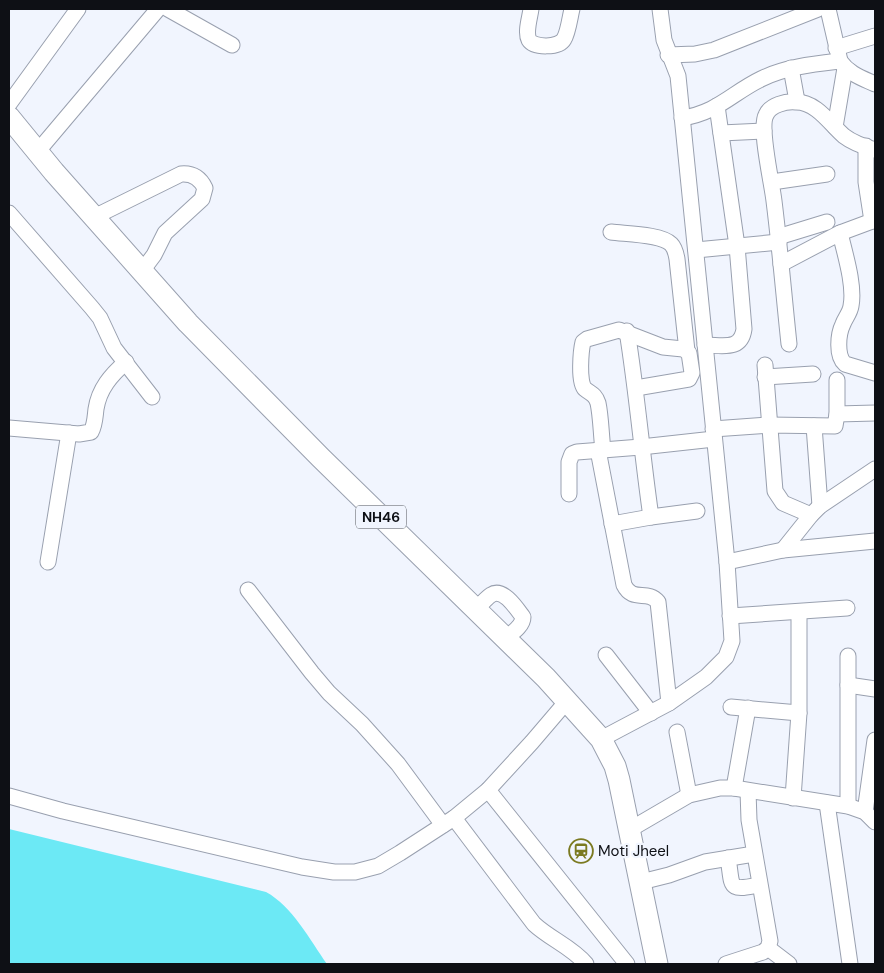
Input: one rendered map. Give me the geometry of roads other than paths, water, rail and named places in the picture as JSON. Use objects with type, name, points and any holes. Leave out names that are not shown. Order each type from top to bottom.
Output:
[{"type":"highway","name":"NH46","points":[[9,117],[54,172],[188,323],[300,437],[506,638],[601,739],[615,766],[619,780],[657,964]]},
{"type":"street","points":[[9,104],[78,9]]},
{"type":"street","points":[[38,151],[158,9]]},
{"type":"street","points":[[168,9],[232,45]]},
{"type":"street","points":[[531,9],[528,26],[529,39],[531,42],[540,45],[552,46],[564,39],[572,9]]},
{"type":"street","points":[[601,739],[669,703],[706,677],[726,657],[732,641],[727,562],[678,76],[668,55],[660,9]]},
{"type":"street","points":[[668,55],[695,54],[714,50],[818,9]]},
{"type":"street","points":[[828,9],[840,59],[835,127]]},
{"type":"street","points":[[682,118],[702,114],[774,73],[840,59],[875,36]]},
{"type":"street","points":[[840,59],[856,76],[875,84]]},
{"type":"street","points":[[791,68],[797,101]]},
{"type":"street","points":[[781,264],[840,234],[874,221],[866,182],[871,148],[845,137],[826,116],[797,101],[780,104],[772,108],[767,112],[764,120],[789,344]]},
{"type":"street","points":[[688,354],[735,344],[743,338],[744,329],[737,246],[718,106]]},
{"type":"street","points":[[721,133],[764,132]]},
{"type":"street","points":[[94,217],[181,174],[189,173],[194,175],[205,188],[202,199],[165,233],[154,255],[142,271]]},
{"type":"street","points":[[772,182],[827,174]]},
{"type":"street","points":[[9,213],[100,318],[114,348],[152,397]]},
{"type":"street","points":[[696,250],[778,239],[827,222]]},
{"type":"street","points":[[611,232],[657,238],[671,243],[678,259],[688,354],[692,373],[689,379],[636,388]]},
{"type":"street","points":[[840,234],[852,294],[850,311],[840,332],[840,355],[845,364],[857,369],[871,370],[875,373]]},
{"type":"street","points":[[669,703],[658,602],[650,596],[634,595],[626,590],[624,585],[600,450],[598,404],[594,394],[582,385],[582,347],[587,339],[614,330],[626,332],[662,347],[683,349],[688,354]]},
{"type":"street","points":[[626,332],[636,388],[641,447],[651,517]]},
{"type":"street","points":[[9,428],[80,434],[91,432],[94,428],[96,407],[102,391],[114,373],[126,362]]},
{"type":"street","points":[[813,374],[765,371],[769,425],[778,498],[783,503],[816,511]]},
{"type":"street","points":[[568,494],[569,462],[572,454],[641,447],[769,425],[834,426],[837,414],[837,380]]},
{"type":"street","points":[[837,414],[875,413]]},
{"type":"street","points":[[814,426],[816,511]]},
{"type":"street","points":[[48,562],[68,433]]},
{"type":"street","points":[[783,550],[816,511],[875,469]]},
{"type":"street","points":[[612,524],[696,512]]},
{"type":"street","points":[[727,562],[783,550],[875,540]]},
{"type":"street","points":[[248,590],[329,693],[362,724],[398,764],[534,924],[543,932],[578,954],[586,964]]},
{"type":"street","points":[[476,610],[492,594],[503,595],[523,617],[523,622],[520,626],[506,638]]},
{"type":"street","points":[[730,616],[847,608]]},
{"type":"street","points":[[793,798],[798,713],[799,612]]},
{"type":"street","points":[[606,655],[651,713]]},
{"type":"street","points":[[848,656],[848,806]]},
{"type":"street","points":[[848,685],[875,689]]},
{"type":"street","points":[[9,796],[63,811],[302,867],[334,872],[355,872],[378,866],[449,822],[488,790],[567,701]]},
{"type":"street","points":[[731,706],[798,713]]},
{"type":"street","points":[[730,964],[762,952],[768,948],[770,941],[749,820],[741,789],[748,708]]},
{"type":"street","points":[[677,732],[689,794]]},
{"type":"street","points":[[629,830],[689,794],[720,788],[741,789],[848,806],[870,817],[875,740]]},
{"type":"street","points":[[488,790],[627,964]]},
{"type":"street","points":[[827,803],[850,964]]},
{"type":"street","points":[[641,882],[669,875],[705,862],[754,854]]},
{"type":"street","points":[[728,858],[732,884],[735,888],[759,885]]},
{"type":"street","points":[[768,948],[789,964]]},
{"type":"water","points":[[9,829],[266,892],[292,915],[327,964],[9,964]]},
{"type":"place","name":"Moti Jheel","points":[[581,851]]}]
